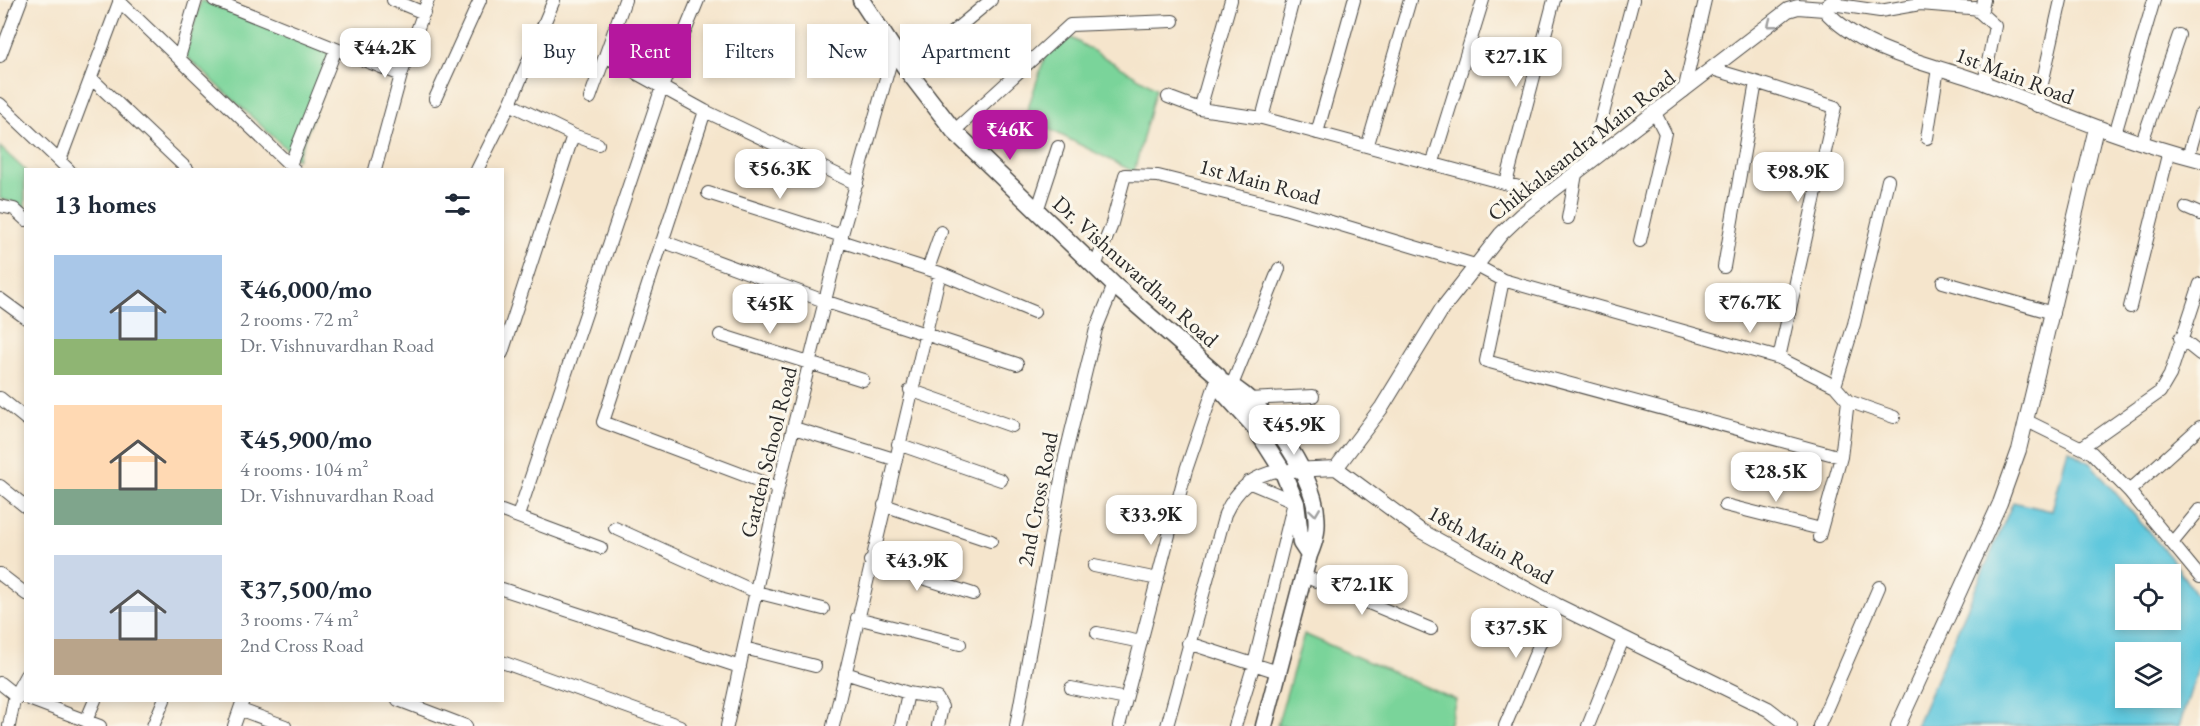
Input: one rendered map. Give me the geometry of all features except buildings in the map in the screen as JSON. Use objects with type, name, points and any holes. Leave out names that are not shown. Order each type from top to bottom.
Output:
[{"type":"main road","name":"Dr. Vishnuvardhan Road","points":[[861,0],[900,59]]},
{"type":"main road","name":"Dr. Vishnuvardhan Road","points":[[913,78],[954,131],[1114,285],[1224,381],[1248,399],[1269,422],[1302,470],[1316,513],[1316,540],[1309,555],[1264,726]]},
{"type":"main road","name":"Dr. Vishnuvardhan Road","points":[[1224,381],[1224,393],[1254,426],[1282,470],[1296,503],[1301,543],[1309,555]]},
{"type":"street","points":[[0,56],[21,0]]},
{"type":"street","points":[[179,58],[196,0]]},
{"type":"street","points":[[214,0],[401,75]]},
{"type":"street","points":[[393,0],[424,13]]},
{"type":"street","points":[[376,168],[401,75],[428,0]]},
{"type":"street","points":[[435,99],[480,0]]},
{"type":"street","points":[[478,168],[510,104],[554,0]]},
{"type":"street","points":[[590,98],[624,0]]},
{"type":"street","points":[[518,516],[662,87],[698,0]]},
{"type":"street","points":[[955,24],[974,6],[991,0]]},
{"type":"street","points":[[1200,109],[1231,0]]},
{"type":"street","points":[[1262,118],[1293,0]]},
{"type":"street","points":[[1317,133],[1354,0]]},
{"type":"street","points":[[1368,144],[1410,0]]},
{"type":"street","points":[[1433,162],[1483,0]]},
{"type":"street","points":[[1506,183],[1554,0]]},
{"type":"street","points":[[1590,163],[1633,0]]},
{"type":"street","points":[[1684,91],[1705,0]]},
{"type":"street","points":[[2037,106],[2061,0]]},
{"type":"street","points":[[2115,134],[2154,0]]},
{"type":"street","points":[[0,104],[65,165],[91,78],[120,1],[292,167],[336,49]]},
{"type":"street","points":[[1831,4],[1979,4],[1995,26],[1984,83]]},
{"type":"street","name":"Chikkalasandra Main Road","points":[[1336,468],[1382,407],[1442,309],[1475,265],[1511,224],[1788,10],[1831,4]]},
{"type":"street","name":"1st Main Road","points":[[1831,4],[1837,22],[1866,40],[1984,83],[2096,128],[2194,158]]},
{"type":"street","points":[[954,131],[1070,25],[1173,21]]},
{"type":"street","points":[[2142,142],[2180,35]]},
{"type":"street","name":"Garden School Road","points":[[727,726],[778,488],[841,239],[894,50]]},
{"type":"street","points":[[605,56],[705,111],[857,184]]},
{"type":"street","points":[[1927,138],[1938,68]]},
{"type":"street","points":[[1712,69],[1834,107],[1779,358]]},
{"type":"street","points":[[91,78],[186,168]]},
{"type":"street","points":[[1724,267],[1756,82]]},
{"type":"street","points":[[1168,97],[1200,109],[1262,118],[1368,144],[1549,195]]},
{"type":"street","points":[[510,104],[573,135],[598,144]]},
{"type":"street","points":[[705,111],[603,422],[778,488]]},
{"type":"street","points":[[1640,241],[1665,133],[1655,113]]},
{"type":"street","points":[[2194,158],[2200,115]]},
{"type":"street","points":[[1898,726],[2000,504],[2027,421],[2096,128]]},
{"type":"street","points":[[504,347],[573,135]]},
{"type":"street","points":[[1037,210],[1058,147]]},
{"type":"street","points":[[2130,307],[2169,151]]},
{"type":"street","name":"1st Main Road","points":[[1095,266],[1111,226],[1125,176],[1132,174],[1158,176],[1281,207],[1475,265]]},
{"type":"street","points":[[1568,218],[1576,174]]},
{"type":"street","points":[[1835,386],[1854,324],[1888,180]]},
{"type":"street","points":[[708,193],[934,271],[1034,312]]},
{"type":"street","points":[[0,206],[14,209],[24,218]]},
{"type":"street","points":[[2186,208],[2200,214]]},
{"type":"street","points":[[832,726],[925,333],[941,232]]},
{"type":"street","points":[[662,241],[826,302],[1017,364]]},
{"type":"street","points":[[1475,265],[1503,280],[1779,358],[1835,386],[1848,401],[1894,417]]},
{"type":"street","points":[[1119,726],[1186,470],[1224,381],[1279,269]]},
{"type":"street","points":[[1503,280],[1486,361],[1841,457]]},
{"type":"street","points":[[1943,282],[2053,313]]},
{"type":"street","points":[[2082,447],[2160,392],[2170,375],[2180,338],[2200,284]]},
{"type":"street","name":"2nd Cross Road","points":[[1016,726],[1065,457],[1096,329],[1114,285]]},
{"type":"street","points":[[0,299],[24,317]]},
{"type":"street","points":[[720,335],[864,380]]},
{"type":"street","points":[[2180,338],[2200,354]]},
{"type":"street","points":[[910,390],[1012,426]]},
{"type":"street","points":[[1248,399],[1313,396]]},
{"type":"street","points":[[0,398],[24,417]]},
{"type":"street","points":[[1725,505],[1820,533],[1841,457],[1848,401]]},
{"type":"street","points":[[2027,421],[2092,453],[2129,491],[2200,576]]},
{"type":"street","points":[[2129,491],[2200,427]]},
{"type":"street","points":[[794,428],[894,459]]},
{"type":"street","points":[[898,444],[1001,480]]},
{"type":"street","points":[[1167,726],[1225,513],[1237,491],[1248,482],[1269,472],[1336,468]]},
{"type":"street","name":"18th Main Road","points":[[1336,468],[1421,531],[1556,605],[1768,709],[1790,726]]},
{"type":"street","points":[[1234,726],[1254,664],[1293,507],[1291,500],[1248,482]]},
{"type":"street","points":[[0,486],[24,505]]},
{"type":"street","points":[[884,505],[991,541]]},
{"type":"street","points":[[2172,543],[2200,509]]},
{"type":"street","points":[[504,512],[601,548]]},
{"type":"street","points":[[615,528],[756,592],[823,609]]},
{"type":"street","points":[[870,561],[973,594]]},
{"type":"street","points":[[1094,566],[1158,579]]},
{"type":"street","points":[[0,574],[24,592]]},
{"type":"street","points":[[1304,576],[1431,629]]},
{"type":"street","points":[[1819,726],[1879,586]]},
{"type":"street","points":[[504,590],[740,667]]},
{"type":"street","points":[[1505,726],[1556,605]]},
{"type":"street","points":[[857,618],[960,644]]},
{"type":"street","points":[[1097,633],[1141,642]]},
{"type":"street","points":[[1588,726],[1623,639]]},
{"type":"street","points":[[1188,643],[1278,672]]},
{"type":"street","points":[[744,648],[815,666]]},
{"type":"street","points":[[504,663],[680,726]]},
{"type":"street","points":[[845,673],[908,693],[938,698],[941,702],[938,726]]},
{"type":"street","points":[[9,726],[24,682]]},
{"type":"street","points":[[0,683],[20,697]]},
{"type":"street","points":[[1071,688],[1126,699]]},
{"type":"street","points":[[901,726],[908,693]]},
{"type":"street","points":[[36,702],[100,726]]},
{"type":"street","points":[[87,721],[93,702]]},
{"type":"street","points":[[153,726],[163,702]]},
{"type":"street","points":[[403,702],[466,726]]},
{"type":"street","points":[[234,726],[242,705],[285,726]]},
{"type":"green space","points":[[201,0],[336,56],[297,159],[185,55]]},
{"type":"green space","points":[[1068,36],[1156,88],[1134,172],[1025,117],[1047,50]]},
{"type":"green space","points":[[0,147],[24,169],[24,211],[15,203],[0,199]]},
{"type":"green space","points":[[1304,634],[1456,700],[1449,726],[1277,726]]},
{"type":"water","points":[[2068,449],[2091,464],[2171,558],[2175,564],[2115,564],[2115,630],[2181,630],[2181,573],[2200,601],[2200,663],[2179,726],[1916,726],[2013,502],[2052,511]]}]
